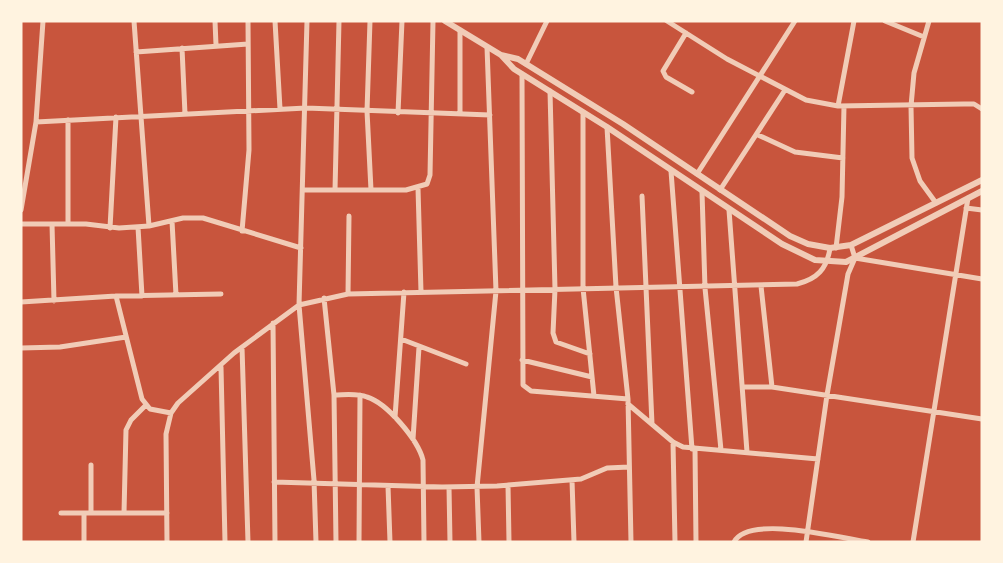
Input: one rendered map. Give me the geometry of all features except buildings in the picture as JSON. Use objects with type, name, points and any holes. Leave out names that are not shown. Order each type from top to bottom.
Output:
[{"type":"street","points":[[21,210],[36,122],[43,21]]},
{"type":"street","points":[[134,21],[143,116],[149,226]]},
{"type":"street","points":[[215,21],[216,45]]},
{"type":"street","points":[[242,231],[249,159],[248,21]]},
{"type":"street","points":[[275,21],[280,109]]},
{"type":"street","points":[[307,21],[298,305],[314,484],[316,542]]},
{"type":"street","points":[[335,190],[339,21]]},
{"type":"street","points":[[370,21],[367,111],[371,190]]},
{"type":"street","points":[[398,113],[402,21]]},
{"type":"street","points":[[303,190],[418,188],[429,181],[433,21]]},
{"type":"street","points":[[445,21],[501,55],[522,74],[607,127],[729,210],[805,256],[828,263],[846,262],[982,191]]},
{"type":"street","points":[[526,64],[547,21]]},
{"type":"street","points":[[667,21],[759,76],[806,100],[841,106],[974,104],[982,109]]},
{"type":"street","points":[[696,174],[795,21]]},
{"type":"street","points":[[167,542],[166,434],[171,413],[196,384],[221,367],[242,347],[298,305],[348,294],[760,286],[807,282],[821,272],[828,263],[833,248],[842,197],[841,106],[854,21]]},
{"type":"street","points":[[885,21],[924,37]]},
{"type":"street","points":[[929,21],[914,73],[911,106],[914,167],[936,203]]},
{"type":"street","points":[[460,30],[460,114]]},
{"type":"street","points":[[686,33],[663,71],[666,77],[692,92]]},
{"type":"street","points":[[136,52],[248,44]]},
{"type":"street","points":[[479,542],[477,486],[496,291],[487,47]]},
{"type":"street","points":[[182,48],[184,114]]},
{"type":"street","points":[[501,55],[518,59],[623,124],[790,236],[833,248],[851,245],[982,180]]},
{"type":"street","points":[[522,74],[525,290],[521,379],[526,389],[628,401],[673,442],[694,449],[818,459]]},
{"type":"street","points":[[720,190],[758,135],[785,90]]},
{"type":"street","points":[[550,91],[554,338],[562,346],[590,354]]},
{"type":"street","points":[[36,122],[306,108],[490,115]]},
{"type":"street","points":[[583,112],[582,288],[594,396]]},
{"type":"street","points":[[110,228],[116,117]]},
{"type":"street","points":[[68,120],[68,224]]},
{"type":"street","points":[[607,127],[616,288],[628,401],[631,542]]},
{"type":"street","points":[[758,135],[795,152],[843,158]]},
{"type":"street","points":[[671,171],[694,449],[696,542]]},
{"type":"street","points":[[418,188],[421,292]]},
{"type":"street","points":[[702,192],[705,288],[721,450]]},
{"type":"street","points":[[642,195],[652,424]]},
{"type":"street","points":[[913,542],[968,198]]},
{"type":"street","points":[[966,208],[982,210]]},
{"type":"street","points":[[729,210],[747,452]]},
{"type":"street","points":[[348,294],[349,216]]},
{"type":"street","points":[[21,224],[68,224],[110,228],[149,226],[203,218],[301,248]]},
{"type":"street","points":[[172,221],[176,295]]},
{"type":"street","points":[[52,224],[54,301]]},
{"type":"street","points":[[138,227],[142,296]]},
{"type":"street","points":[[806,542],[827,395],[848,274],[855,258],[851,245]]},
{"type":"street","points":[[855,258],[982,279]]},
{"type":"street","points":[[760,286],[772,387]]},
{"type":"street","points":[[395,417],[404,292]]},
{"type":"street","points":[[21,302],[116,296],[221,294]]},
{"type":"street","points":[[116,296],[138,390],[146,405],[171,413]]},
{"type":"street","points":[[324,298],[334,395],[336,542]]},
{"type":"street","points":[[273,323],[275,542]]},
{"type":"street","points":[[21,348],[60,347],[126,337]]},
{"type":"street","points":[[401,339],[466,364]]},
{"type":"street","points":[[242,347],[248,542]]},
{"type":"street","points":[[412,439],[419,347]]},
{"type":"street","points":[[522,360],[592,377]]},
{"type":"street","points":[[221,367],[225,542]]},
{"type":"street","points":[[743,387],[772,387],[982,419]]},
{"type":"street","points":[[334,395],[360,395],[376,401],[395,417],[412,439],[423,460],[424,542]]},
{"type":"street","points":[[359,542],[360,395]]},
{"type":"street","points":[[124,513],[126,430],[131,420],[146,405]]},
{"type":"street","points":[[673,442],[675,542]]},
{"type":"street","points":[[91,465],[91,513]]},
{"type":"street","points":[[274,482],[423,487],[508,485],[588,478],[607,468],[629,467]]},
{"type":"street","points":[[572,480],[574,542]]},
{"type":"street","points":[[508,485],[509,542]]},
{"type":"street","points":[[388,486],[390,542]]},
{"type":"street","points":[[449,487],[450,542]]},
{"type":"street","points":[[61,513],[166,513]]},
{"type":"street","points":[[84,513],[84,542]]},
{"type":"street","points":[[734,542],[737,536],[751,529],[808,532],[867,542]]}]
